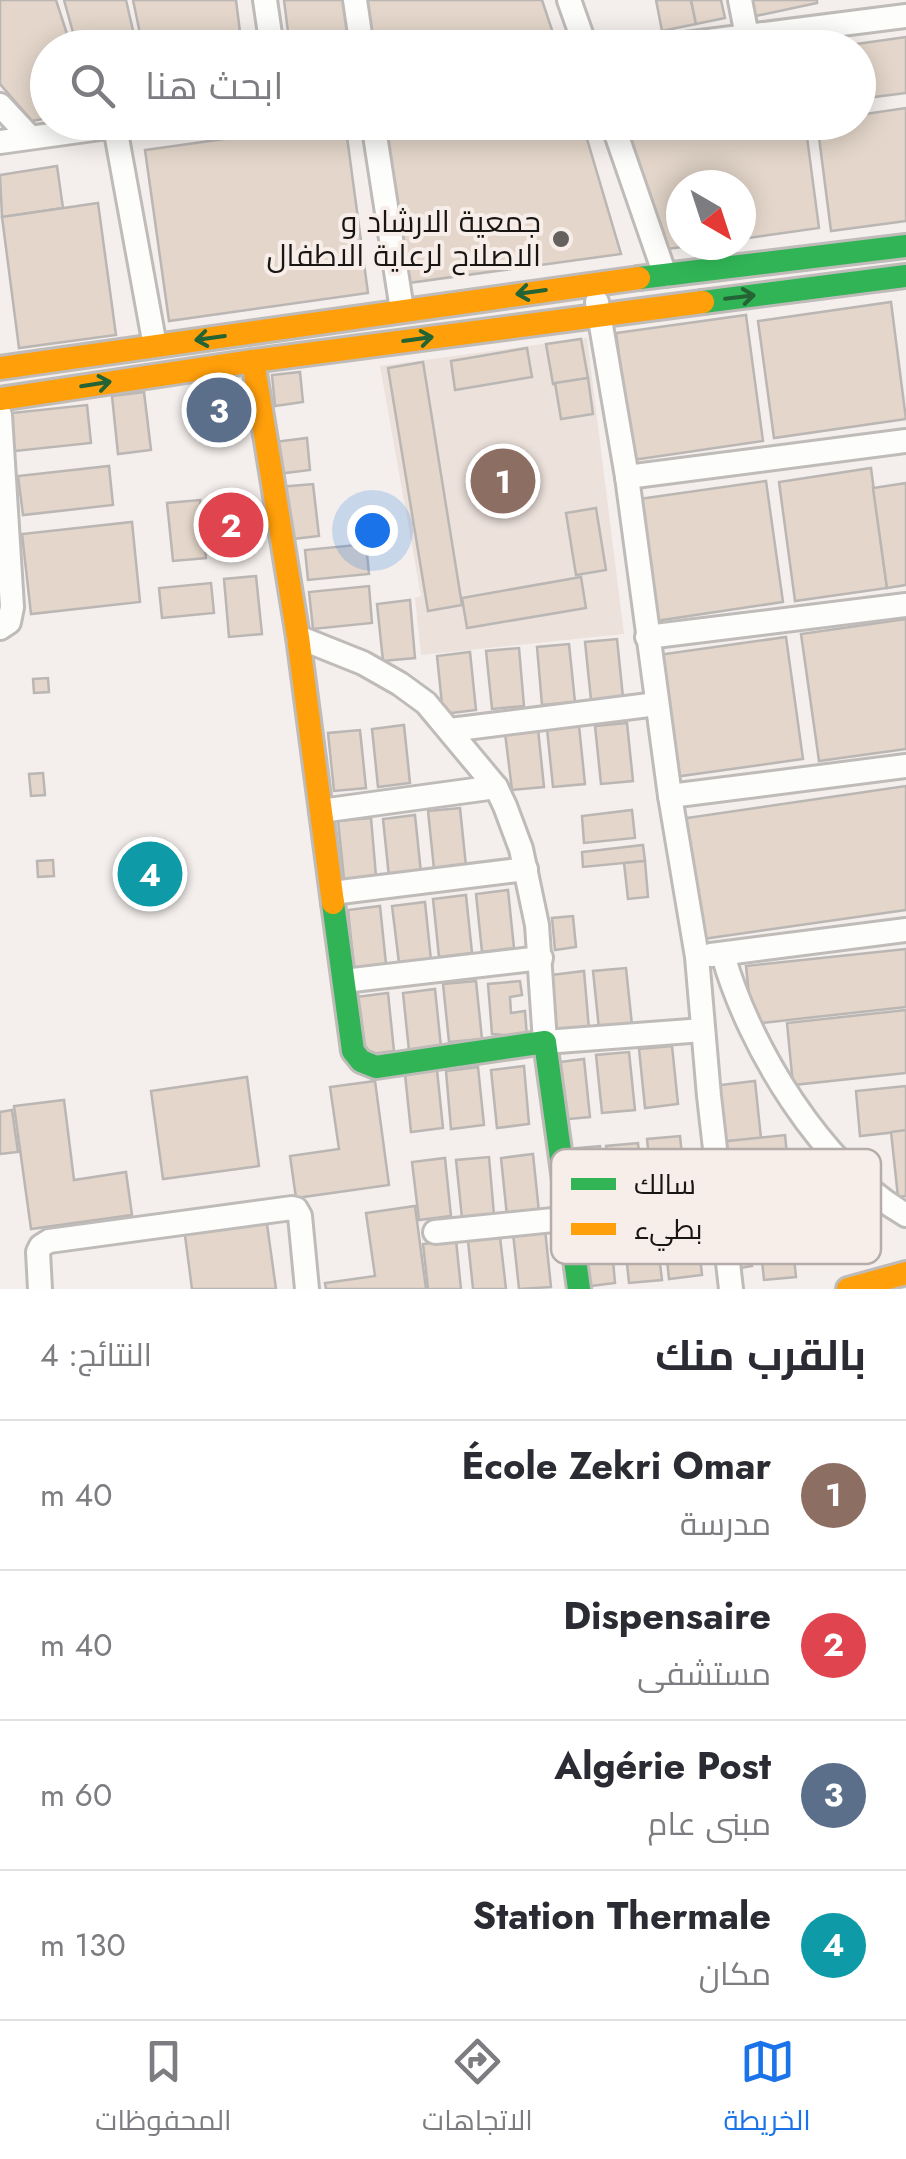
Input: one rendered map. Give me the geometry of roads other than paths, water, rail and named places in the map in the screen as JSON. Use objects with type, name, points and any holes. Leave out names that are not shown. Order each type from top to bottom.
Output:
[{"type":"street","points":[[265,0],[269,30]]},
{"type":"street","points":[[355,0],[359,30]]},
{"type":"street","points":[[569,0],[580,30]]},
{"type":"street","points":[[740,0],[746,30]]},
{"type":"street","points":[[795,30],[906,16]]},
{"type":"street","points":[[0,105],[30,138]]},
{"type":"street","points":[[0,142],[30,138]]},
{"type":"street","points":[[118,140],[155,346]]},
{"type":"street","points":[[376,140],[402,310]]},
{"type":"street","points":[[618,140],[665,274]]},
{"type":"street","points":[[0,368],[593,283],[906,246]]},
{"type":"street","points":[[0,399],[252,361],[906,276]]},
{"type":"street","points":[[593,283],[626,477],[670,796],[698,956],[715,1149]]},
{"type":"street","points":[[252,361],[298,637],[356,1057],[376,1067],[545,1042],[703,1030]]},
{"type":"street","points":[[0,415],[12,607],[9,622],[0,628]]},
{"type":"street","points":[[626,477],[906,442]]},
{"type":"street","points":[[647,637],[906,605]]},
{"type":"street","points":[[298,637],[363,663],[426,703],[496,786],[526,869],[537,925],[545,1042],[560,1149]]},
{"type":"street","points":[[450,730],[657,704]]},
{"type":"street","points":[[670,796],[906,766]]},
{"type":"street","points":[[322,811],[496,786]]},
{"type":"street","points":[[332,894],[526,869]]},
{"type":"street","points":[[698,956],[906,930]]},
{"type":"street","points":[[723,954],[740,1008],[792,1100],[831,1149]]},
{"type":"street","points":[[344,981],[541,958]]},
{"type":"street","points":[[881,1196],[906,1215]]},
{"type":"street","points":[[40,1289],[38,1252],[50,1241],[292,1208],[300,1216],[308,1289]]},
{"type":"street","points":[[435,1232],[551,1220]]},
{"type":"street","points":[[575,1264],[578,1289]]},
{"type":"street","points":[[727,1264],[730,1289]]},
{"type":"street","points":[[848,1289],[906,1273]]},
{"type":"place","name":"جمعية الارشاد و الاصلاح لرعاية الاطفال","points":[[561,239]]},
{"type":"place","name":"Algérie Post","points":[[219,410]]},
{"type":"place","name":"École Zekri Omar","points":[[503,481]]},
{"type":"place","name":"Dispensaire","points":[[231,525]]},
{"type":"place","name":"Station Thermale","points":[[150,874]]}]
